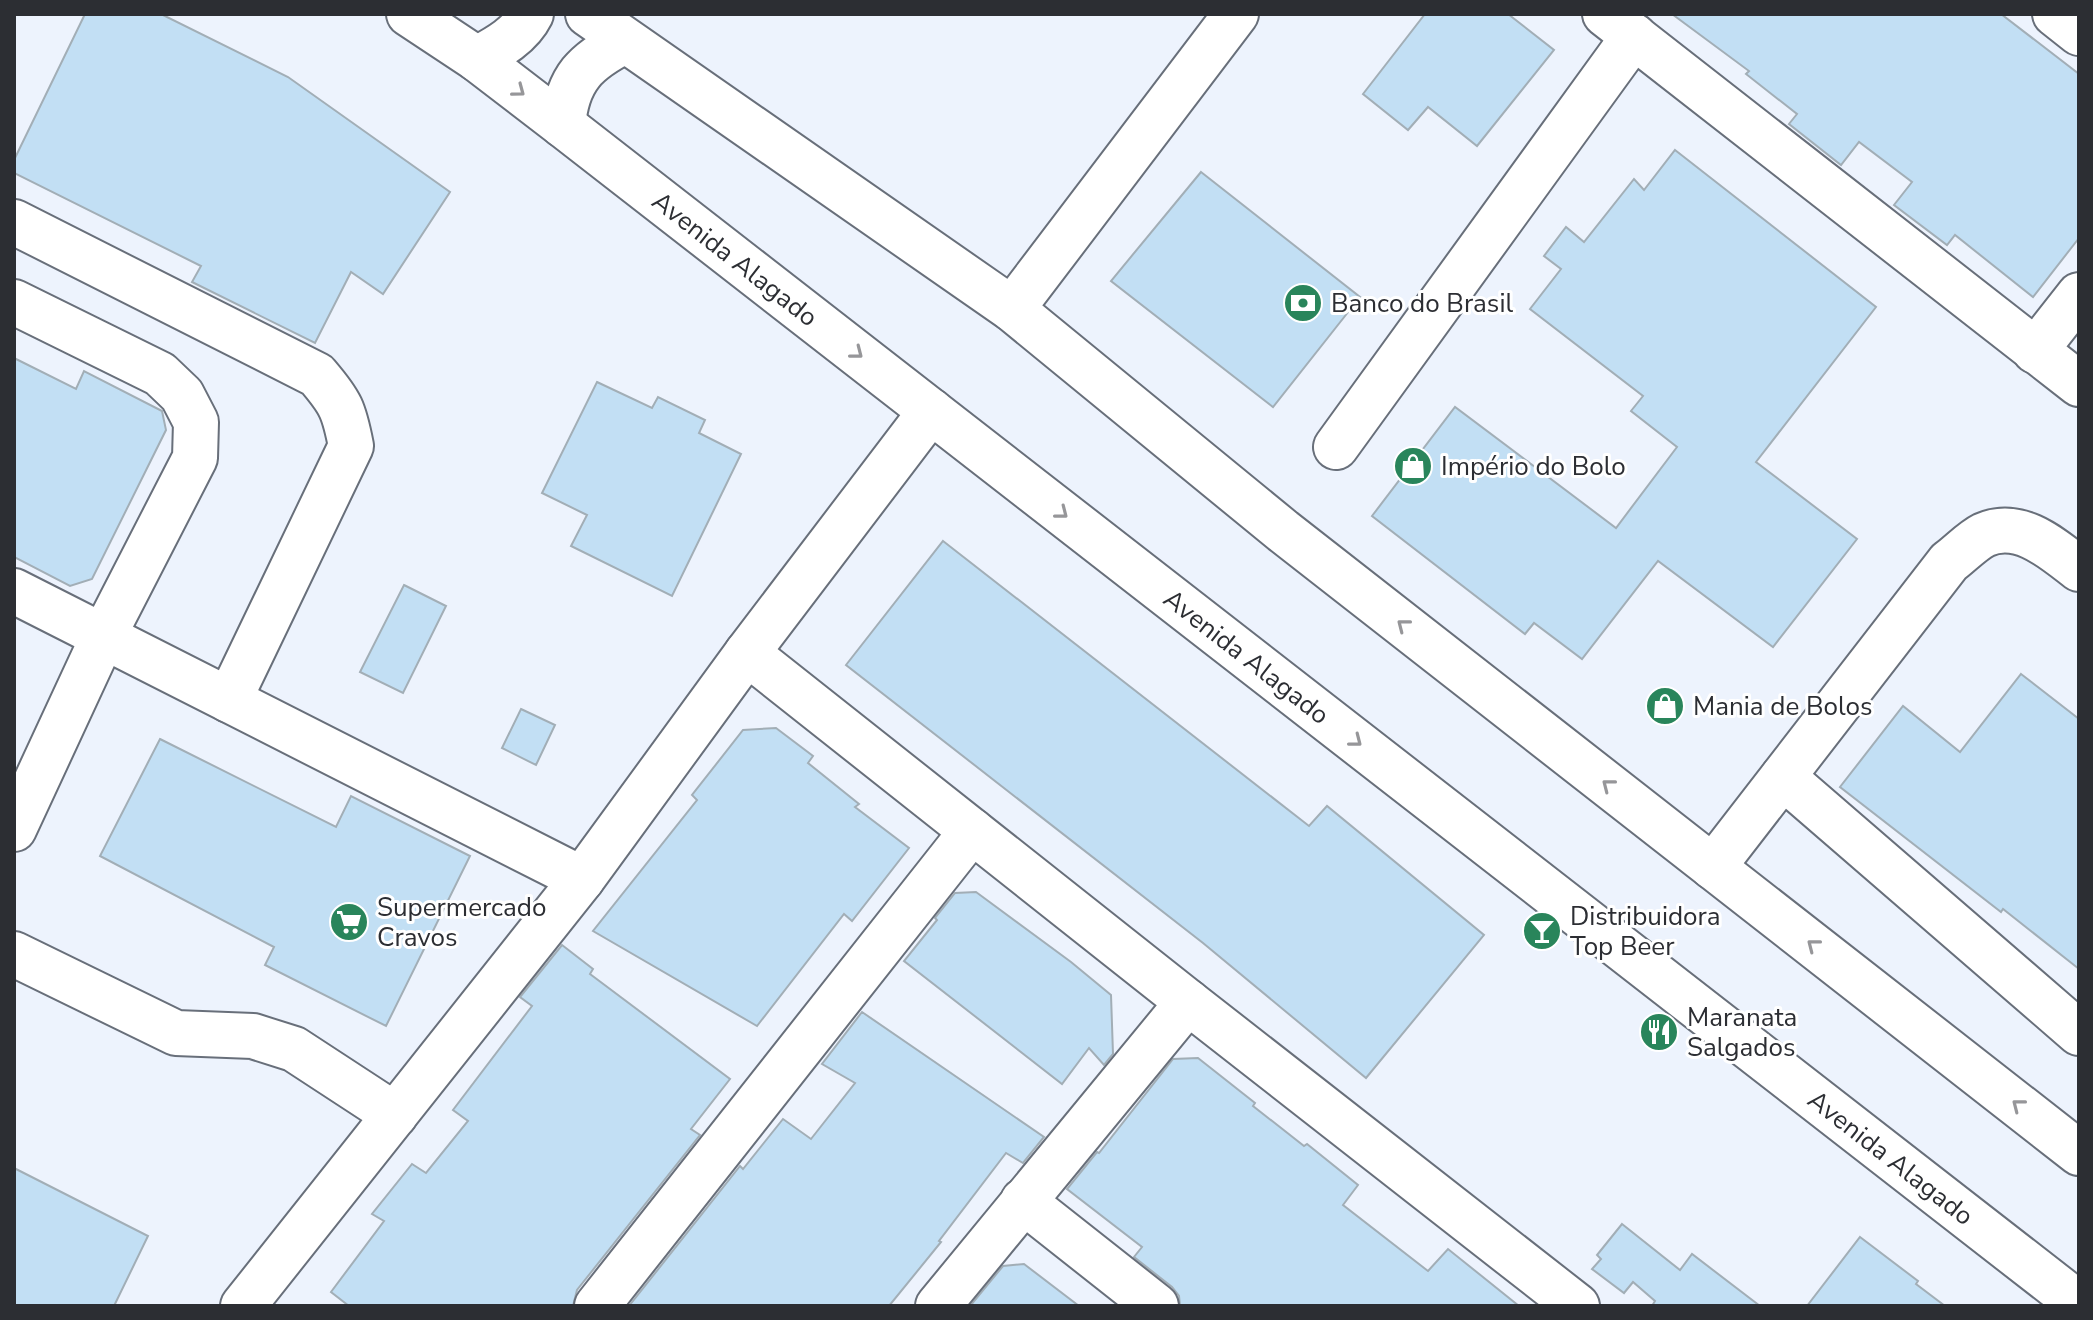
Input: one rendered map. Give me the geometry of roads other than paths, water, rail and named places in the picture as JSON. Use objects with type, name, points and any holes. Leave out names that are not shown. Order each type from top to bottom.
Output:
[{"type":"street","name":"Avenida Alagado","points":[[409,14],[477,59],[563,125],[2079,1304]]},
{"type":"street","points":[[477,59],[524,27],[531,14]]},
{"type":"street","points":[[588,14],[1012,309],[1283,531],[2079,1153]]},
{"type":"street","points":[[2055,14],[2079,33]]},
{"type":"street","points":[[1012,309],[1216,21]]},
{"type":"street","points":[[1336,447],[1620,25],[2079,384]]},
{"type":"street","points":[[563,125],[567,100],[578,76],[601,53],[625,41]]},
{"type":"street","points":[[14,222],[317,375],[338,400],[346,418],[351,446],[229,700]]},
{"type":"street","points":[[2035,351],[2079,295]]},
{"type":"street","points":[[14,302],[160,374],[182,395],[196,422],[195,458],[103,637],[14,829]]},
{"type":"street","points":[[263,1299],[395,1115],[582,879],[747,653],[931,411]]},
{"type":"street","points":[[1713,867],[1949,562],[1984,535],[2010,530],[2042,540],[2079,569]]},
{"type":"street","points":[[14,591],[582,879]]},
{"type":"street","points":[[747,653],[1577,1306]]},
{"type":"street","points":[[1783,777],[2079,1033]]},
{"type":"street","points":[[597,1306],[972,831]]},
{"type":"street","points":[[14,954],[176,1033],[253,1036],[294,1049],[395,1115]]},
{"type":"street","points":[[938,1306],[1188,1002]]},
{"type":"street","points":[[1023,1201],[1156,1306]]},
{"type":"place","name":"Banco do Brasil","points":[[1303,303]]},
{"type":"place","name":"Império do Bolo","points":[[1413,466]]},
{"type":"place","name":"Mania de Bolos","points":[[1665,706]]},
{"type":"place","name":"Supermercado Cravos","points":[[349,922]]},
{"type":"place","name":"Distribuidora Top Beer","points":[[1542,931]]},
{"type":"place","name":"Maranata Salgados","points":[[1659,1032]]}]
